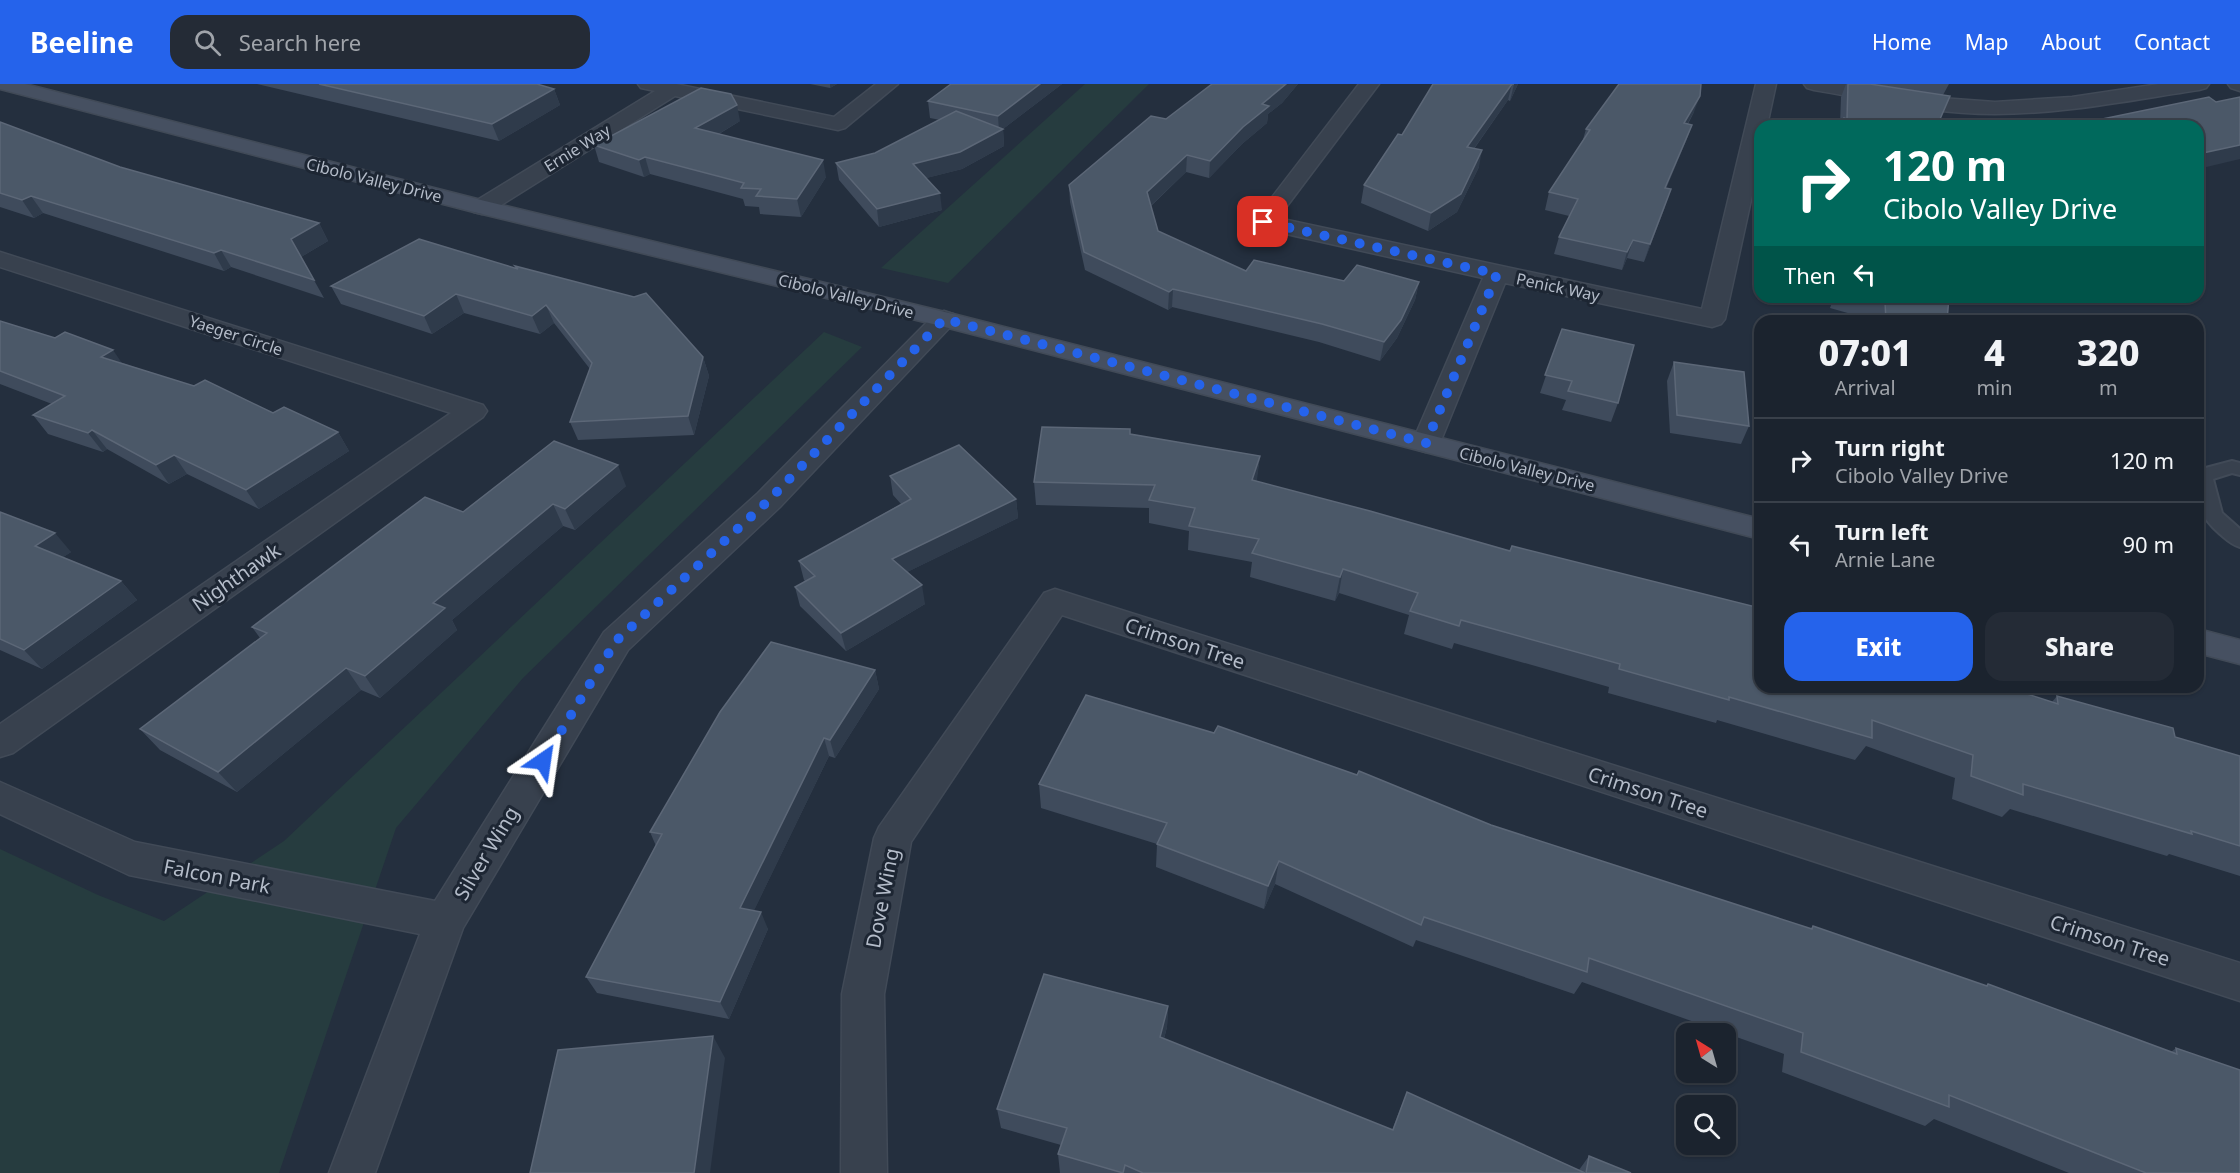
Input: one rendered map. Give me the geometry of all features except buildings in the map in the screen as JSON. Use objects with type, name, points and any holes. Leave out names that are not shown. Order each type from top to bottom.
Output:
[{"type":"main road","name":"Cibolo Valley Drive","points":[[2,84],[482,207],[944,319],[1754,527]]},
{"type":"main road","points":[[2204,643],[2240,652]]},
{"type":"street","points":[[648,84],[838,124],[888,84]]},
{"type":"street","name":"Penick Way","points":[[1369,84],[1263,222],[1712,320],[1754,136]]},
{"type":"street","name":"Penick Way","points":[[1758,120],[1766,84]]},
{"type":"street","points":[[1814,84],[1947,105],[1995,108],[2059,104],[2199,84]]},
{"type":"street","name":"Ernie Way","points":[[482,207],[672,89]]},
{"type":"street","name":"Yaeger Circle","points":[[0,260],[473,411]]},
{"type":"street","points":[[1426,443],[1497,274]]},
{"type":"street","name":"Silver Wing","points":[[352,1173],[445,921],[616,641],[769,500],[944,319]]},
{"type":"street","name":"Nighthawk","points":[[0,743],[473,411]]},
{"type":"street","name":"Crimson Tree","points":[[1055,601],[2240,982]]},
{"type":"street","name":"Dove Wing","points":[[864,1173],[863,994],[893,838],[1055,601]]},
{"type":"street","name":"Falcon Park","points":[[0,797],[129,858],[445,921]]},
{"type":"lane","points":[[2204,474],[2232,467],[2240,469]]},
{"type":"lane","points":[[2204,483],[2212,516],[2240,540]]},
{"type":"green space","points":[[1085,84],[1149,84],[948,283],[881,268]]},
{"type":"green space","points":[[824,332],[862,347],[523,678],[396,828],[279,1173],[0,1173],[0,849],[98,895],[164,921],[284,841]]},
{"type":"route","points":[[543,761],[616,641],[769,500],[944,319],[1426,443],[1497,274],[1263,222]]}]
